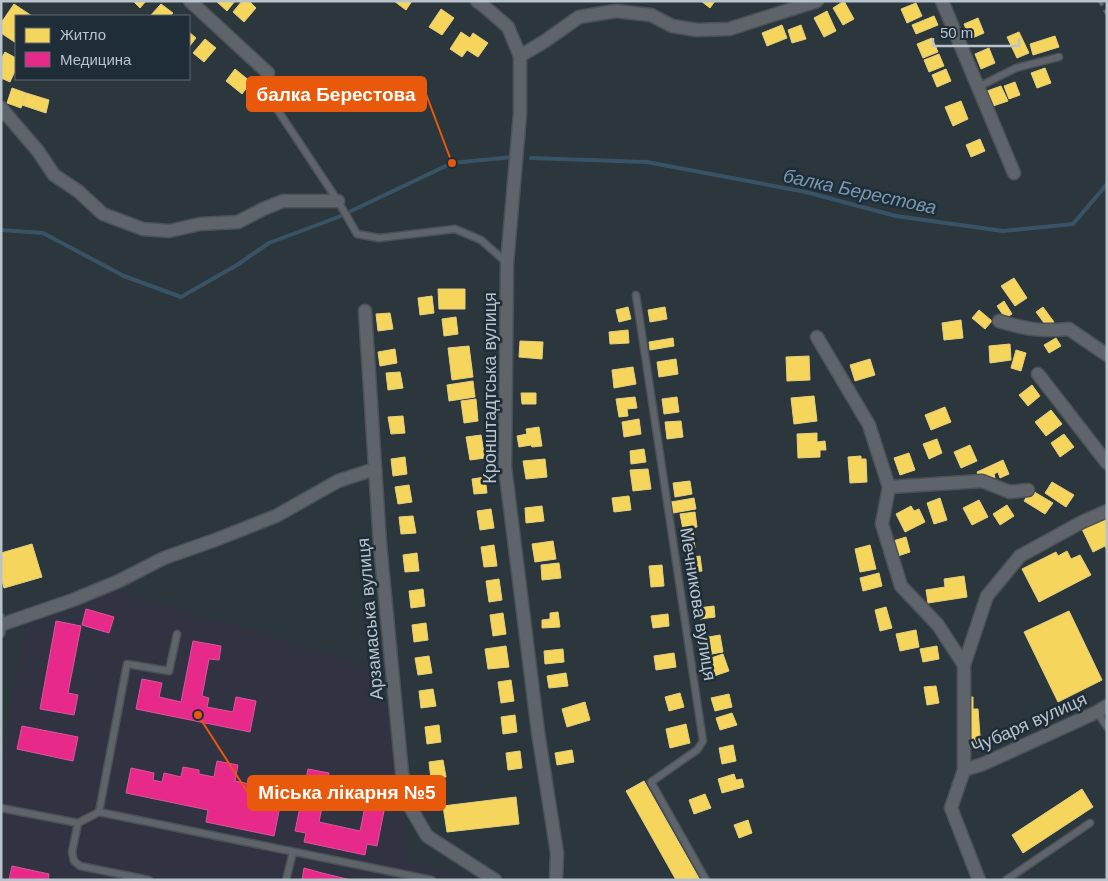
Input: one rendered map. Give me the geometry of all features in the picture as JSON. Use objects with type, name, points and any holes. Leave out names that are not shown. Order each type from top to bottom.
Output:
[{"type":"street","points":[[190,1],[268,74]]},
{"type":"street","points":[[942,1],[1014,173]]},
{"type":"street","points":[[520,56],[580,16],[616,11],[651,15],[672,26],[697,30],[729,29],[813,2]]},
{"type":"street","name":"Кронштадтська вулиця","points":[[484,3],[508,27],[520,56],[520,114],[507,263],[505,467],[538,732],[556,853],[556,880]]},
{"type":"street","points":[[1,108],[38,151],[54,175],[78,191],[103,214],[143,229],[169,231],[200,224],[238,222],[263,208],[283,201],[338,201]]},
{"type":"street","name":"Арзамаська вулиця","points":[[365,312],[380,544],[402,773],[410,807],[427,836],[495,880]]},
{"type":"street","points":[[999,321],[1020,328],[1047,331],[1069,329],[1107,355]]},
{"type":"street","points":[[817,338],[869,425],[889,487],[882,524],[901,586],[938,624],[964,665]]},
{"type":"street","points":[[1038,374],[1107,463]]},
{"type":"street","points":[[2,625],[73,600],[118,581],[164,558],[276,516],[338,481],[375,469]]},
{"type":"street","points":[[889,487],[982,481],[1010,492],[1028,490]]},
{"type":"street","points":[[979,880],[951,808],[964,770],[964,665],[987,596],[1020,556],[1082,522],[1107,511]]},
{"type":"street","name":"Чубаря вулиця","points":[[964,770],[983,764],[1102,709]]},
{"type":"lane","points":[[978,87],[1016,68],[1058,57]]},
{"type":"lane","points":[[268,74],[269,97],[338,201],[357,234],[379,238],[455,229],[481,240],[507,263]]},
{"type":"lane","name":"Мечникова вулиця","points":[[636,296],[703,741],[697,750],[652,782],[706,880]]},
{"type":"lane","points":[[99,812],[127,664],[169,671],[177,634]]},
{"type":"lane","points":[[1102,709],[1107,727]]},
{"type":"lane","points":[[1,808],[78,823],[99,812],[432,880]]},
{"type":"lane","points":[[78,823],[72,852],[74,861],[80,866],[149,880]]},
{"type":"lane","points":[[1006,880],[1090,823]]},
{"type":"lane","points":[[286,880],[293,852]]},
{"type":"shaded area","points":[[114,589],[377,668],[401,771],[409,861],[487,880],[1,880],[1,762],[26,621]]},
{"type":"building: Житло","points":[[133,1],[146,1],[140,8]]},
{"type":"building: Житло","points":[[216,1],[235,1],[227,11]]},
{"type":"building: Житло","points":[[242,1],[249,1],[256,8],[244,22],[233,12]]},
{"type":"building: Житло","points":[[394,1],[412,1],[406,10]]},
{"type":"building: Житло","points":[[701,1],[715,1],[710,8]]},
{"type":"building: Житло","points":[[844,1],[854,19],[843,25],[833,8]]},
{"type":"building: Житло","points":[[916,3],[922,16],[907,23],[901,9]]},
{"type":"building: Житло","points":[[14,4],[30,15],[15,15],[15,42],[1,33],[1,23]]},
{"type":"building: Житло","points":[[161,4],[173,13],[171,15],[151,15]]},
{"type":"building: Житло","points":[[441,9],[454,18],[442,35],[429,27]]},
{"type":"building: Житло","points":[[827,11],[836,31],[824,37],[814,18]]},
{"type":"building: Житло","points":[[934,16],[938,25],[916,34],[912,25]]},
{"type":"building: Житло","points":[[978,18],[984,33],[970,39],[964,24]]},
{"type":"building: Житло","points":[[782,25],[787,38],[767,46],[762,33]]},
{"type":"building: Житло","points":[[801,25],[806,39],[792,43],[788,30]]},
{"type":"building: Житло","points":[[461,32],[470,38],[473,33],[488,43],[478,57],[467,50],[462,57],[450,49]]},
{"type":"building: Житло","points":[[1019,32],[1029,53],[1017,58],[1007,37]]},
{"type":"building: Житло","points":[[190,33],[196,38],[190,46]]},
{"type":"building: Житло","points":[[1055,36],[1059,47],[1033,55],[1030,44]]},
{"type":"building: Житло","points":[[932,38],[938,52],[923,58],[917,44]]},
{"type":"building: Житло","points":[[205,39],[216,48],[204,62],[193,53]]},
{"type":"building: Житло","points":[[989,48],[995,63],[981,69],[975,54]]},
{"type":"building: Житло","points":[[5,52],[15,57],[15,71],[10,82],[1,78],[1,59]]},
{"type":"building: Житло","points":[[939,54],[944,66],[929,72],[924,60]]},
{"type":"building: Житло","points":[[1045,68],[1051,83],[1037,88],[1031,73]]},
{"type":"building: Житло","points":[[235,69],[251,82],[242,94],[226,81]]},
{"type":"building: Житло","points":[[946,69],[951,81],[937,87],[932,75]]},
{"type":"building: Житло","points":[[1015,82],[1020,95],[1009,99],[1004,86]]},
{"type":"building: Житло","points":[[1001,86],[1008,101],[993,106],[987,91]]},
{"type":"building: Житло","points":[[12,88],[26,93],[21,108],[7,103]]},
{"type":"building: Житло","points":[[26,93],[49,100],[46,113],[22,105]]},
{"type":"building: Житло","points":[[961,101],[968,119],[953,126],[945,107]]},
{"type":"building: Житло","points":[[980,139],[985,151],[971,157],[966,145]]},
{"type":"building: Житло","points":[[1014,278],[1027,298],[1015,306],[1001,286]]},
{"type":"building: Житло","points":[[438,289],[465,289],[465,309],[439,309]]},
{"type":"building: Житло","points":[[432,296],[434,313],[420,315],[418,298]]},
{"type":"building: Житло","points":[[1004,301],[1012,314],[1005,318],[997,306]]},
{"type":"building: Житло","points":[[628,307],[631,319],[619,322],[616,310]]},
{"type":"building: Житло","points":[[665,307],[667,319],[650,322],[648,310]]},
{"type":"building: Житло","points":[[1043,307],[1054,322],[1047,327],[1036,312]]},
{"type":"building: Житло","points":[[979,310],[992,321],[985,329],[972,318]]},
{"type":"building: Житло","points":[[390,313],[393,329],[378,331],[376,314]]},
{"type":"building: Житло","points":[[456,317],[458,334],[444,336],[442,319]]},
{"type":"building: Житло","points":[[961,320],[963,338],[944,340],[942,323]]},
{"type":"building: Житло","points":[[628,330],[629,343],[610,344],[609,332]]},
{"type":"building: Житло","points":[[673,338],[674,346],[650,350],[649,342]]},
{"type":"building: Житло","points":[[1056,338],[1061,346],[1049,353],[1044,345]]},
{"type":"building: Житло","points":[[520,341],[543,342],[542,359],[519,357]]},
{"type":"building: Житло","points":[[1010,344],[1011,360],[990,363],[989,346]]},
{"type":"building: Житло","points":[[469,346],[473,377],[452,380],[448,348]]},
{"type":"building: Житло","points":[[395,349],[397,363],[380,366],[378,352]]},
{"type":"building: Житло","points":[[1016,350],[1026,353],[1021,371],[1011,368]]},
{"type":"building: Житло","points":[[809,356],[810,380],[787,381],[786,357]]},
{"type":"building: Житло","points":[[676,359],[678,374],[659,377],[657,362]]},
{"type":"building: Житло","points":[[870,359],[875,375],[855,381],[850,365]]},
{"type":"building: Житло","points":[[633,367],[636,384],[614,388],[612,370]]},
{"type":"building: Житло","points":[[400,372],[403,388],[388,390],[386,373]]},
{"type":"building: Житло","points":[[473,381],[475,397],[449,401],[447,385]]},
{"type":"building: Житло","points":[[1032,385],[1040,396],[1028,406],[1019,395]]},
{"type":"building: Житло","points":[[521,393],[536,393],[536,404],[522,404]]},
{"type":"building: Житло","points":[[814,396],[817,421],[794,424],[791,398]]},
{"type":"building: Житло","points":[[635,397],[637,408],[627,409],[628,416],[619,417],[616,399]]},
{"type":"building: Житло","points":[[677,397],[679,412],[664,414],[662,399]]},
{"type":"building: Житло","points":[[476,399],[478,421],[464,423],[461,401]]},
{"type":"building: Житло","points":[[945,407],[951,422],[931,430],[925,415]]},
{"type":"building: Житло","points":[[1051,410],[1062,424],[1046,436],[1035,422]]},
{"type":"building: Житло","points":[[403,416],[405,433],[391,434],[388,417]]},
{"type":"building: Житло","points":[[639,419],[641,434],[624,437],[622,422]]},
{"type":"building: Житло","points":[[681,421],[683,437],[667,439],[665,422]]},
{"type":"building: Житло","points":[[539,427],[542,446],[519,447],[517,436],[527,434],[526,429]]},
{"type":"building: Житло","points":[[817,433],[817,442],[825,441],[826,450],[820,450],[820,457],[798,458],[797,434]]},
{"type":"building: Житло","points":[[1064,434],[1074,447],[1060,457],[1051,443]]},
{"type":"building: Житло","points":[[481,435],[485,458],[470,460],[466,437]]},
{"type":"building: Житло","points":[[937,439],[942,453],[929,459],[923,444]]},
{"type":"building: Житло","points":[[970,445],[977,461],[961,468],[954,452]]},
{"type":"building: Житло","points":[[644,449],[646,462],[631,464],[630,451]]},
{"type":"building: Житло","points":[[909,453],[915,470],[900,475],[894,458]]},
{"type":"building: Житло","points":[[861,456],[861,459],[866,459],[867,482],[850,483],[848,457]]},
{"type":"building: Житло","points":[[405,457],[407,474],[393,476],[391,459]]},
{"type":"building: Житло","points":[[545,459],[547,477],[526,479],[523,461]]},
{"type":"building: Житло","points":[[1003,460],[1009,474],[1000,478],[998,472],[994,474],[995,478],[990,480],[988,476],[980,479],[977,472]]},
{"type":"building: Житло","points":[[648,469],[651,489],[633,491],[630,470]]},
{"type":"building: Житло","points":[[485,477],[487,493],[474,494],[472,479]]},
{"type":"building: Житло","points":[[690,481],[692,494],[675,497],[673,483]]},
{"type":"building: Житло","points":[[1052,482],[1074,495],[1066,507],[1045,493]]},
{"type":"building: Житло","points":[[409,485],[412,502],[398,504],[395,487]]},
{"type":"building: Житло","points":[[1031,490],[1053,503],[1045,514],[1024,501]]},
{"type":"building: Житло","points":[[629,496],[631,510],[614,512],[612,498]]},
{"type":"building: Житло","points":[[694,498],[696,509],[673,513],[671,502]]},
{"type":"building: Житло","points":[[940,498],[947,520],[934,524],[927,503]]},
{"type":"building: Житло","points":[[979,500],[988,517],[972,525],[963,508]]},
{"type":"building: Житло","points":[[1007,505],[1014,516],[1000,525],[993,514]]},
{"type":"building: Житло","points":[[542,506],[544,521],[526,523],[525,508]]},
{"type":"building: Житло","points":[[911,506],[914,511],[919,509],[925,522],[905,532],[896,514]]},
{"type":"building: Житло","points":[[491,509],[494,528],[480,530],[477,511]]},
{"type":"building: Житло","points":[[695,512],[697,527],[683,529],[680,514]]},
{"type":"building: Житло","points":[[413,516],[416,533],[401,534],[399,517]]},
{"type":"building: Житло","points":[[1107,516],[1107,550],[1105,546],[1093,552],[1082,529]]},
{"type":"building: Житло","points":[[693,531],[695,548],[683,550],[680,532]]},
{"type":"building: Житло","points":[[906,537],[910,552],[898,556],[893,541]]},
{"type":"building: Житло","points":[[553,541],[556,559],[535,562],[532,544]]},
{"type":"building: Житло","points":[[32,544],[42,577],[4,588],[1,577],[1,553]]},
{"type":"building: Житло","points":[[494,545],[497,566],[484,567],[481,547]]},
{"type":"building: Житло","points":[[870,545],[876,569],[860,572],[855,549]]},
{"type":"building: Житло","points":[[1067,551],[1071,559],[1080,555],[1091,575],[1039,602],[1022,569],[1056,552],[1058,556]]},
{"type":"building: Житло","points":[[417,553],[419,571],[405,572],[403,555]]},
{"type":"building: Житло","points":[[700,556],[702,571],[687,573],[685,558]]},
{"type":"building: Житло","points":[[559,563],[561,578],[542,580],[541,565]]},
{"type":"building: Житло","points":[[662,565],[664,586],[651,587],[649,566]]},
{"type":"building: Житло","points":[[879,573],[882,586],[863,591],[860,578]]},
{"type":"building: Житло","points":[[964,576],[967,597],[928,603],[926,590],[945,587],[944,579]]},
{"type":"building: Житло","points":[[499,579],[502,600],[489,602],[486,581]]},
{"type":"building: Житло","points":[[423,589],[425,606],[411,608],[409,591]]},
{"type":"building: Житло","points":[[714,606],[715,617],[700,619],[698,608]]},
{"type":"building: Житло","points":[[886,607],[892,628],[880,631],[875,610]]},
{"type":"building: Житло","points":[[1069,611],[1102,680],[1058,702],[1024,632]]},
{"type":"building: Житло","points":[[558,612],[560,627],[542,628],[542,620],[550,619],[550,613]]},
{"type":"building: Житло","points":[[503,613],[506,634],[493,636],[490,615]]},
{"type":"building: Житло","points":[[668,614],[669,626],[653,628],[651,616]]},
{"type":"building: Житло","points":[[426,623],[428,640],[414,642],[412,625]]},
{"type":"building: Житло","points":[[916,630],[919,647],[900,651],[896,634]]},
{"type":"building: Житло","points":[[720,635],[723,652],[700,656],[697,639]]},
{"type":"building: Житло","points":[[506,646],[509,667],[488,669],[485,649]]},
{"type":"building: Житло","points":[[937,646],[939,659],[923,662],[920,649]]},
{"type":"building: Житло","points":[[563,649],[564,662],[545,664],[544,651]]},
{"type":"building: Житло","points":[[674,653],[676,667],[656,670],[654,656]]},
{"type":"building: Житло","points":[[723,654],[729,671],[708,678],[702,661]]},
{"type":"building: Житло","points":[[429,656],[432,673],[418,675],[415,658]]},
{"type":"building: Житло","points":[[566,673],[568,686],[549,688],[547,676]]},
{"type":"building: Житло","points":[[511,680],[514,701],[501,703],[498,682]]},
{"type":"building: Житло","points":[[936,686],[939,703],[927,705],[924,687]]},
{"type":"building: Житло","points":[[433,689],[436,706],[421,708],[419,691]]},
{"type":"building: Житло","points":[[680,693],[684,707],[669,711],[665,697]]},
{"type":"building: Житло","points":[[729,694],[732,707],[715,711],[711,698]]},
{"type":"building: Житло","points":[[970,697],[973,697],[973,709],[978,709],[981,749],[972,749]]},
{"type":"building: Житло","points":[[585,702],[590,720],[567,727],[562,709]]},
{"type":"building: Житло","points":[[732,713],[737,725],[720,730],[716,718]]},
{"type":"building: Житло","points":[[515,715],[517,732],[503,734],[501,717]]},
{"type":"building: Житло","points":[[686,724],[690,743],[670,748],[666,729]]},
{"type":"building: Житло","points":[[439,725],[441,742],[427,744],[425,727]]},
{"type":"building: Житло","points":[[733,745],[736,761],[722,764],[719,748]]},
{"type":"building: Житло","points":[[572,750],[574,762],[557,765],[555,753]]},
{"type":"building: Житло","points":[[520,751],[522,768],[508,770],[506,753]]},
{"type":"building: Житло","points":[[443,760],[446,777],[431,779],[429,762]]},
{"type":"building: Житло","points":[[734,774],[736,780],[742,779],[744,787],[722,793],[718,779]]},
{"type":"building: Житло","points":[[644,781],[700,880],[676,880],[626,791]]},
{"type":"building: Житло","points":[[1082,789],[1093,807],[1023,853],[1012,835]]},
{"type":"building: Житло","points":[[705,794],[711,808],[694,814],[689,800]]},
{"type":"building: Житло","points":[[516,797],[519,824],[447,832],[443,806]]},
{"type":"building: Житло","points":[[748,820],[752,833],[739,838],[734,825]]},
{"type":"building: Медицина","points":[[86,609],[114,617],[109,633],[82,625]]},
{"type":"building: Медицина","points":[[56,621],[81,626],[68,693],[78,695],[74,715],[40,709]]},
{"type":"building: Медицина","points":[[193,641],[221,646],[219,660],[209,659],[202,696],[209,698],[207,707],[233,712],[236,697],[256,701],[250,732],[136,709],[142,679],[162,683],[159,697],[181,702]]},
{"type":"building: Медицина","points":[[22,726],[78,737],[73,761],[17,749]]},
{"type":"building: Медицина","points":[[217,761],[238,765],[235,781],[283,791],[274,836],[206,822],[208,810],[126,793],[131,768],[154,773],[153,780],[162,782],[164,773],[181,777],[183,767],[199,770],[199,774],[214,777]]},
{"type":"building: Медицина","points":[[308,769],[329,773],[319,822],[360,831],[370,782],[389,786],[377,846],[367,844],[365,855],[304,842],[306,833],[295,831]]},
{"type":"building: Медицина","points":[[12,866],[49,874],[48,880],[9,880]]},
{"type":"building: Медицина","points":[[304,868],[322,873],[351,880],[302,880]]},
{"type":"waterway","name":"балка Берестова","points":[[349,212],[452,163],[512,157]]},
{"type":"waterway","name":"балка Берестова","points":[[531,158],[647,162],[806,192],[896,216],[1003,231],[1073,224],[1107,184]]},
{"type":"waterway","name":"балка Берестова","points":[[1,230],[43,233],[124,276],[181,297],[237,265],[269,243],[341,216]]},
{"type":"railway","points":[[1100,1],[1107,14]]},
{"type":"place","name":"балка Берестова","points":[[452,163]]},
{"type":"place","name":"Міська лікарня №5","points":[[198,715]]}]
